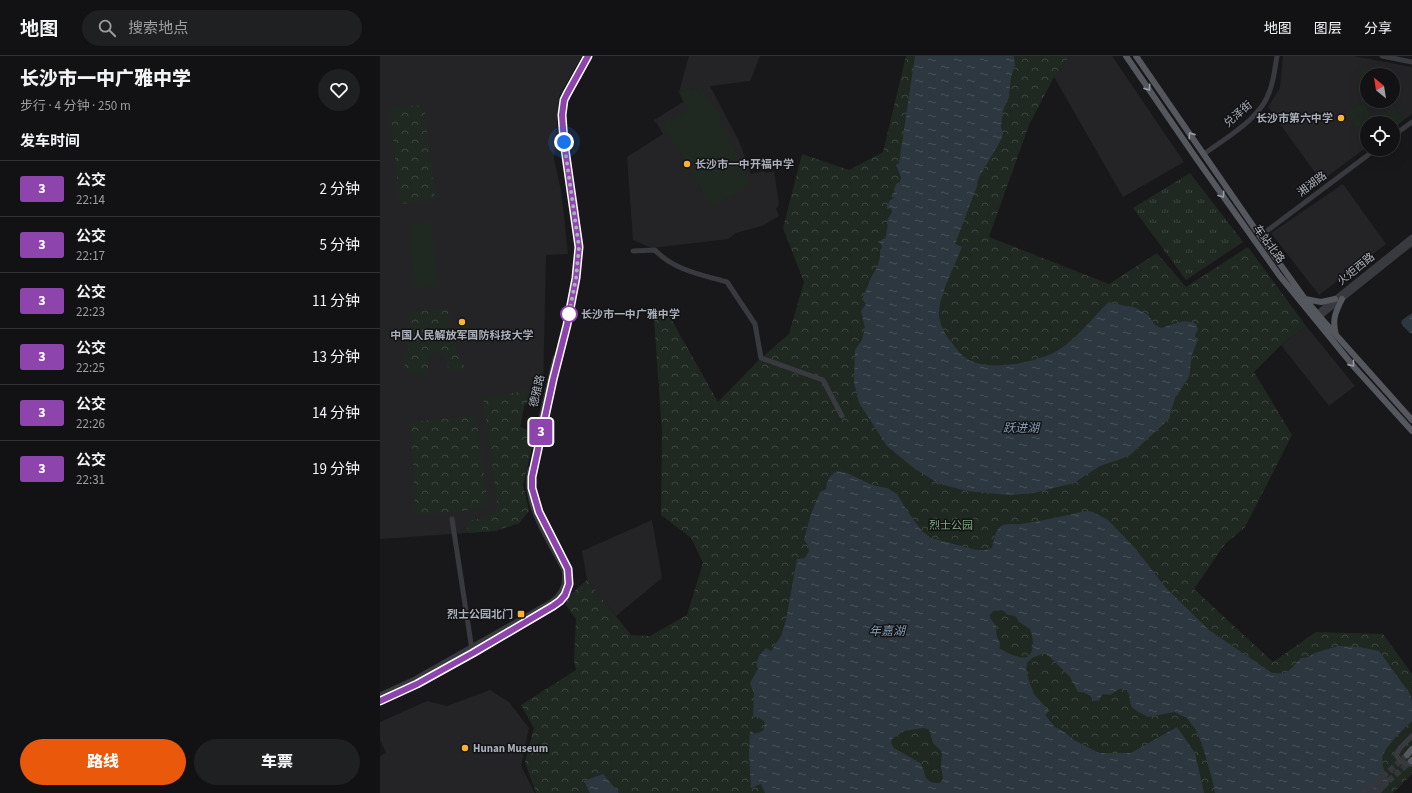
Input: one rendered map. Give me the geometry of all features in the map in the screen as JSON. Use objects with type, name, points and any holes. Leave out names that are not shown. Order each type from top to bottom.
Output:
[{"type":"main road","name":"车站北路","points":[[1126,56],[1279,275],[1412,420]]},
{"type":"main road","name":"车站北路","points":[[1136,56],[1317,317],[1355,368],[1412,431]]},
{"type":"main road","points":[[1305,299],[1321,302],[1335,299]]},
{"type":"main road","points":[[1336,336],[1333,325],[1336,310],[1342,299]]},
{"type":"main road","points":[[1407,754],[1412,749]]},
{"type":"street","name":"德雅路","points":[[380,701],[417,684],[472,651],[551,602],[558,597],[564,588],[564,570],[535,514],[528,483],[528,476],[549,380],[564,325],[573,278],[577,246],[561,143],[560,116],[562,100],[585,56]]},
{"type":"street","name":"德雅路","points":[[380,695],[472,651],[560,601],[567,591],[570,577],[567,566],[539,512],[532,488],[532,477],[551,388],[567,325],[576,278],[579,247],[564,142],[562,115],[564,100],[588,56]]},
{"type":"street","name":"兑泽街","points":[[1204,154],[1244,125],[1262,107],[1270,90],[1277,56]]},
{"type":"street","points":[[1382,56],[1412,62]]},
{"type":"street","points":[[1400,131],[1412,122]]},
{"type":"street","name":"湘湖路","points":[[1260,236],[1367,156]]},
{"type":"street","name":"火炬西路","points":[[1317,317],[1335,299],[1412,237]]},
{"type":"street","name":"火炬西路","points":[[1317,317],[1412,243]]},
{"type":"street","points":[[633,251],[655,250],[660,256],[688,271],[728,282],[755,324],[761,358],[823,380],[842,416]]},
{"type":"street","points":[[452,519],[472,651]]},
{"type":"street","points":[[1412,736],[1400,748],[1396,755],[1403,762],[1409,764],[1412,761]]},
{"type":"shaded area","name":"中国人民解放军国防科技大学","points":[[380,56],[582,56],[559,96],[554,159],[561,190],[568,254],[546,255],[543,389],[524,406],[520,427],[535,433],[523,485],[529,511],[519,523],[495,531],[380,539]]},
{"type":"shaded area","name":"长沙市一中开福中学","points":[[689,56],[760,56],[750,81],[710,86],[739,141],[751,174],[764,171],[765,173],[774,171],[779,204],[776,209],[779,216],[762,226],[736,233],[728,239],[652,248],[633,240],[627,157],[663,134],[654,120],[683,102],[679,92]]},
{"type":"shaded area","points":[[1070,56],[1112,56],[1184,162],[1123,197],[1054,77]]},
{"type":"shaded area","name":"长沙市第六中学","points":[[1283,56],[1353,56],[1412,67],[1412,114],[1400,123],[1400,116],[1360,116],[1360,152],[1321,181],[1268,107],[1280,88]]},
{"type":"shaded area","points":[[1343,184],[1386,244],[1319,295],[1271,233]]},
{"type":"shaded area","points":[[1306,326],[1355,386],[1329,406],[1281,345]]},
{"type":"shaded area","points":[[652,520],[662,578],[616,616],[587,580],[582,551]]},
{"type":"shaded area","points":[[490,690],[509,702],[529,728],[521,766],[535,793],[380,793],[380,756],[386,753],[380,739],[380,722],[427,701],[447,706]]},
{"type":"green space","name":"烈士公园","points":[[906,56],[1070,56],[1054,77],[1029,125],[989,237],[1109,284],[1157,253],[1186,287],[1248,247],[1306,326],[1281,345],[1254,372],[1292,435],[1245,527],[1225,544],[1194,589],[1273,662],[1316,632],[1383,634],[1412,674],[1412,774],[1393,793],[536,793],[525,762],[534,728],[521,705],[576,670],[574,661],[576,619],[563,601],[587,580],[631,635],[650,636],[687,615],[703,563],[691,538],[661,515],[662,431],[654,319],[667,312],[718,402],[761,358],[789,334],[804,282],[783,228],[802,154],[849,170],[883,152]]},
{"type":"green space","points":[[1360,74],[1360,94],[1357,93]]},
{"type":"green space","points":[[701,87],[708,99],[710,98],[751,184],[712,207],[664,124],[689,110],[680,93],[689,88],[697,105],[699,104],[692,91]]},
{"type":"green space","points":[[1360,104],[1360,108],[1367,108],[1372,116],[1360,116],[1360,127],[1357,129],[1346,114]]},
{"type":"green space","points":[[424,105],[435,200],[400,204],[390,108]]},
{"type":"green space","points":[[1389,108],[1395,108],[1404,120],[1400,123],[1400,116],[1389,116],[1385,111]]},
{"type":"green space","points":[[1384,111],[1387,116],[1377,116]]},
{"type":"green space","points":[[1190,173],[1243,242],[1186,280],[1133,208]]},
{"type":"green space","points":[[431,222],[438,285],[414,288],[409,225]]},
{"type":"green space","points":[[448,308],[449,333],[465,368],[449,373],[446,358],[436,351],[430,357],[426,376],[404,370],[411,333],[409,313]]},
{"type":"green space","points":[[543,389],[524,406],[520,427],[535,433],[523,485],[529,511],[519,523],[495,531],[468,533],[467,521],[490,517],[498,508],[483,397]]},
{"type":"green space","points":[[476,416],[488,505],[483,509],[419,515],[415,510],[411,422]]},
{"type":"water","name":"跃进湖","points":[[915,56],[1014,56],[1015,65],[1011,77],[1009,97],[1003,111],[1001,127],[1003,132],[1002,138],[978,179],[977,186],[955,244],[962,247],[944,291],[939,308],[939,316],[944,331],[962,355],[969,360],[988,365],[1023,363],[1044,357],[1068,343],[1109,302],[1134,307],[1148,315],[1155,325],[1161,328],[1184,321],[1195,323],[1198,329],[1195,335],[1197,342],[1192,355],[1189,377],[1175,398],[1169,419],[1129,456],[1100,466],[1074,483],[1034,493],[1008,495],[967,491],[940,484],[915,469],[887,446],[859,403],[854,382],[855,350],[862,340],[865,328],[861,311],[866,304],[862,299],[879,261],[880,250],[882,247],[878,242],[885,240],[888,227],[887,220],[892,212],[891,208],[887,209],[887,205],[889,201],[894,198],[892,194],[895,192],[894,190],[896,184],[900,182],[901,177],[896,165],[899,163]]},
{"type":"water","points":[[1412,313],[1412,333],[1410,333],[1401,323],[1402,320]]},
{"type":"water","name":"年嘉湖","points":[[837,471],[847,473],[872,485],[887,488],[897,494],[907,511],[922,531],[931,538],[976,550],[986,550],[992,548],[997,530],[1003,525],[1020,524],[1086,511],[1093,512],[1108,520],[1135,548],[1165,587],[1209,630],[1272,673],[1289,671],[1301,658],[1306,658],[1315,653],[1338,646],[1359,647],[1379,651],[1410,694],[1412,701],[1412,721],[1393,740],[1385,751],[1383,757],[1382,762],[1389,784],[1381,793],[1215,793],[1203,747],[1196,730],[1187,718],[1174,712],[1148,717],[1132,707],[1128,692],[1124,689],[1119,689],[1109,695],[1103,694],[1099,700],[1094,701],[1088,694],[1078,692],[1070,677],[1048,655],[1044,653],[1032,658],[1027,663],[1026,670],[1034,694],[1049,711],[1045,715],[1055,727],[1063,731],[1074,740],[1099,753],[1131,753],[1177,727],[1195,753],[1204,793],[765,793],[761,784],[751,788],[749,751],[750,731],[755,734],[763,731],[765,722],[757,716],[753,718],[754,694],[750,683],[758,669],[757,660],[760,655],[766,648],[771,651],[781,636],[786,620],[797,559],[805,558],[809,551],[808,545],[804,540],[811,514],[820,492],[826,489],[829,478]],"holes":[[[1002,610],[1008,615],[1015,616],[1019,622],[1030,629],[1033,647],[1031,654],[1028,657],[1009,654],[999,648],[1000,644],[996,627],[990,618],[990,615],[993,611]],[[923,728],[928,729],[933,743],[941,751],[943,779],[940,783],[934,783],[927,779],[920,763],[894,748],[891,743],[892,739],[904,731]]]},
{"type":"water","points":[[603,774],[619,793],[590,793],[584,781]]},
{"type":"tunnel","points":[[1361,793],[1378,781],[1407,755]]},
{"type":"tunnel","points":[[1375,793],[1411,761]]},
{"type":"bus line","name":"3","points":[[380,701],[417,684],[540,614],[560,601],[567,591],[570,577],[568,569],[539,512],[532,488],[532,472],[567,325],[576,278],[579,247],[564,142],[562,115],[564,100],[588,56]]},
{"type":"place","name":"长沙市第六中学","points":[[1341,118]]},
{"type":"place","name":"长沙市一中开福中学","points":[[687,164]]},
{"type":"place","name":"长沙市一中广雅中学","points":[[569,314]]},
{"type":"place","name":"中国人民解放军国防科技大学","points":[[462,322]]},
{"type":"place","name":"烈士公园北门","points":[[521,614]]},
{"type":"place","name":"Hunan Museum","points":[[465,748]]},
{"type":"route","points":[[564,142],[579,247],[576,278],[569,314]]}]
